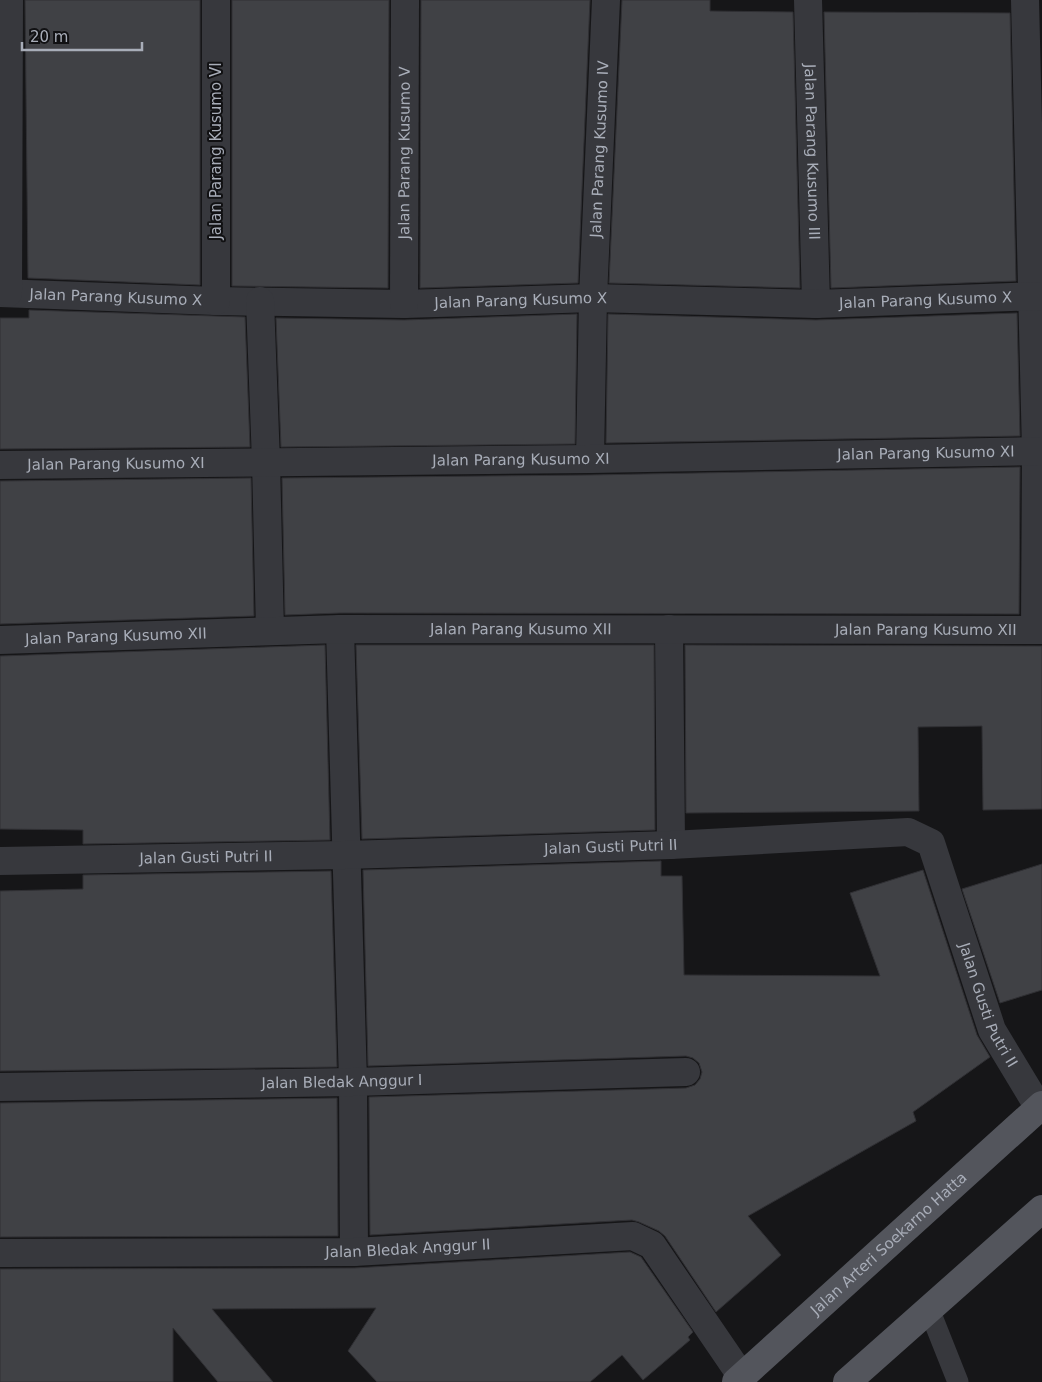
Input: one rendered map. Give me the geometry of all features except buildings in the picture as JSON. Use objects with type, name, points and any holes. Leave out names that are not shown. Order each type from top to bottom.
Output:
[{"type":"main road","name":"Jalan Arteri Soekarno Hatta","points":[[739,1379],[1040,1106]]},
{"type":"main road","points":[[847,1382],[1042,1209]]},
{"type":"street","points":[[4,293],[10,0]]},
{"type":"street","name":"Jalan Parang Kusumo VI","points":[[216,0],[216,301]]},
{"type":"street","name":"Jalan Parang Kusumo V","points":[[404,304],[405,0]]},
{"type":"street","name":"Jalan Parang Kusumo IV","points":[[590,459],[593,298],[606,0]]},
{"type":"street","name":"Jalan Parang Kusumo III","points":[[808,0],[816,304]]},
{"type":"street","points":[[1025,0],[1037,296],[1039,630]]},
{"type":"street","name":"Jalan Parang Kusumo X","points":[[4,293],[216,301],[404,304],[593,298],[816,304],[1037,296]]},
{"type":"street","points":[[260,301],[270,631]]},
{"type":"street","name":"Jalan Parang Kusumo XI","points":[[0,465],[590,459],[1039,451]]},
{"type":"street","points":[[340,629],[353,1082],[354,1252]]},
{"type":"street","name":"Jalan Parang Kusumo XII","points":[[0,640],[340,629],[1039,630]]},
{"type":"street","points":[[670,629],[671,845]]},
{"type":"street","name":"Jalan Gusti Putri II","points":[[0,861],[345,855],[671,845],[908,832],[931,843],[992,1030],[1040,1106]]},
{"type":"street","name":"Jalan Bledak Anggur I","points":[[0,1087],[353,1082],[686,1072]]},
{"type":"street","name":"Jalan Bledak Anggur II","points":[[0,1253],[354,1252],[633,1236],[652,1245],[658,1252],[739,1379]]},
{"type":"lane","points":[[929,1309],[958,1382]]}]
